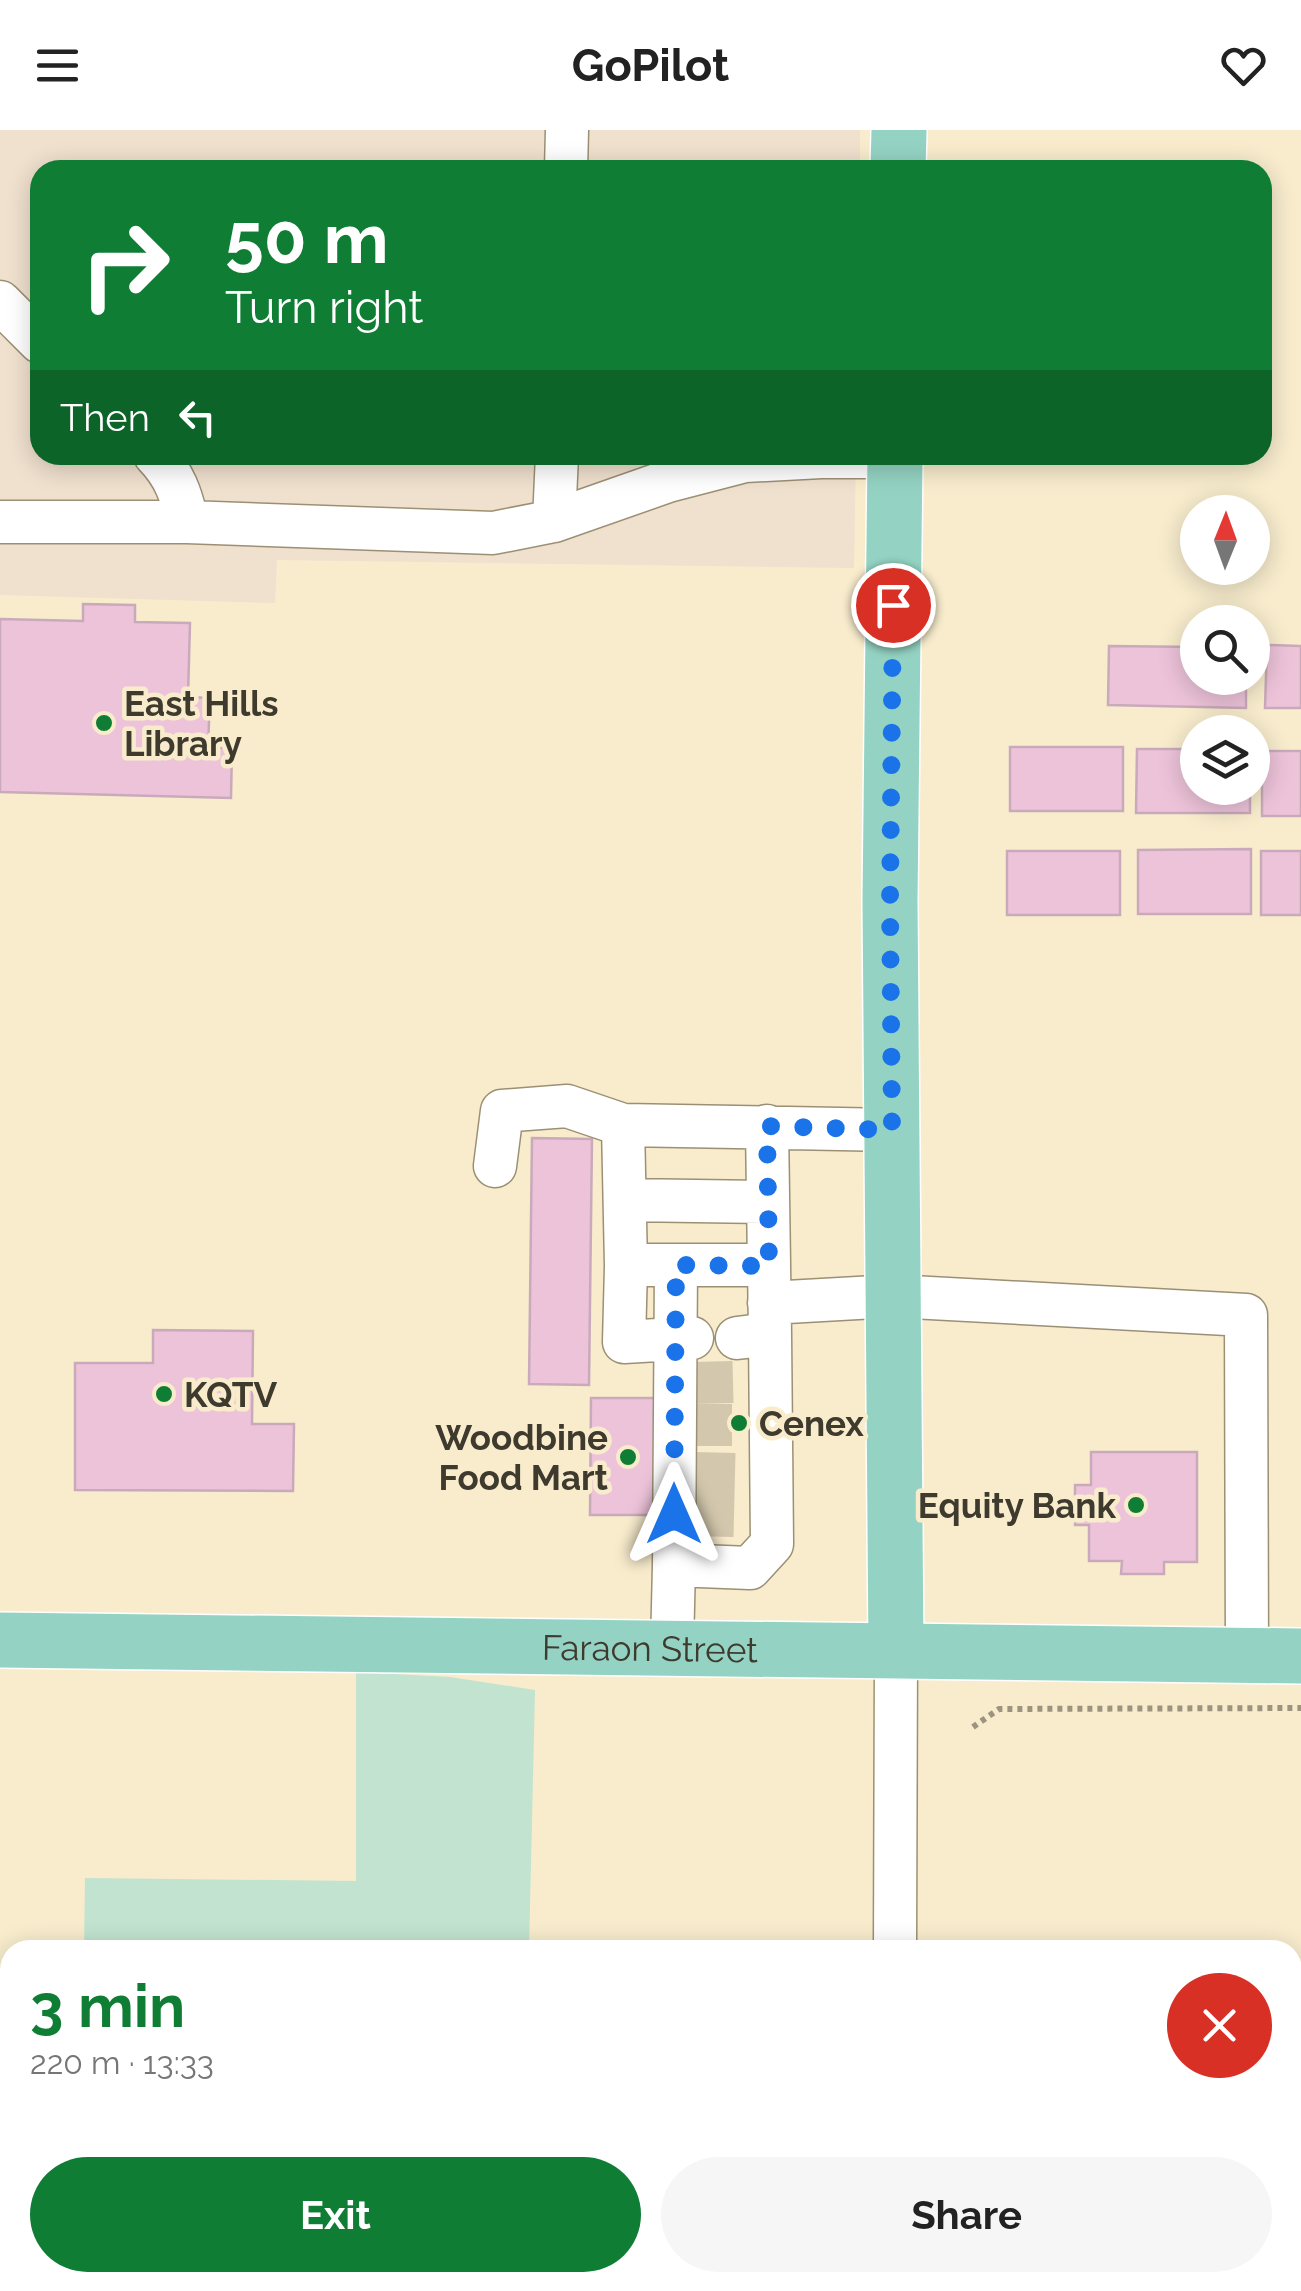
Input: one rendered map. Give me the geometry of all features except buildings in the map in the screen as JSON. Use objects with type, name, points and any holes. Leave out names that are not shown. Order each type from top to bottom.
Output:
[{"type":"main road","points":[[898,160],[899,130]]},
{"type":"main road","points":[[895,465],[890,901],[896,1650]]},
{"type":"main road","name":"Faraon Street","points":[[0,1640],[1301,1656]]},
{"type":"street","points":[[566,160],[567,130]]},
{"type":"street","points":[[0,302],[30,332]]},
{"type":"street","points":[[165,465],[182,496],[187,522]]},
{"type":"street","points":[[554,522],[557,465]]},
{"type":"street","points":[[0,522],[187,522],[493,533],[554,522],[668,481],[730,465]]},
{"type":"street","points":[[495,1166],[502,1111],[567,1106],[623,1125],[892,1130]]},
{"type":"street","points":[[623,1125],[624,1342],[683,1339]]},
{"type":"street","points":[[672,1647],[674,1564],[719,1494],[718,1404],[761,1310],[768,1202],[767,1126]]},
{"type":"street","points":[[626,1200],[768,1202]]},
{"type":"street","points":[[626,1266],[676,1265],[761,1310],[893,1296],[1246,1314],[1246,1655]]},
{"type":"street","points":[[674,1564],[750,1568],[772,1544],[719,1494],[718,1404],[683,1339],[676,1265]]},
{"type":"street","points":[[895,1940],[896,1650]]},
{"type":"path","points":[[973,1727],[999,1709],[1301,1708]]},
{"type":"shaded area","points":[[0,130],[860,130],[860,160],[30,160],[30,465],[856,465],[854,568],[277,560],[275,603],[0,595]]},
{"type":"green space","points":[[356,1672],[450,1677],[535,1690],[529,1940],[84,1940],[85,1878],[356,1881]]},
{"type":"tunnel","points":[[694,1383],[733,1382]]},
{"type":"tunnel","points":[[693,1425],[732,1425]]},
{"type":"tunnel","points":[[694,1473],[735,1474]]},
{"type":"tunnel","points":[[693,1515],[734,1516]]},
{"type":"place","name":"East Hills Library","points":[[104,723]]},
{"type":"place","name":"KQTV","points":[[164,1394]]},
{"type":"place","name":"Cenex","points":[[739,1423]]},
{"type":"place","name":"Woodbine Food Mart","points":[[628,1457]]},
{"type":"place","name":"Equity Bank","points":[[1136,1505]]},
{"type":"route","points":[[674,1514],[676,1265],[769,1266],[767,1126],[892,1130],[893,605]]}]
